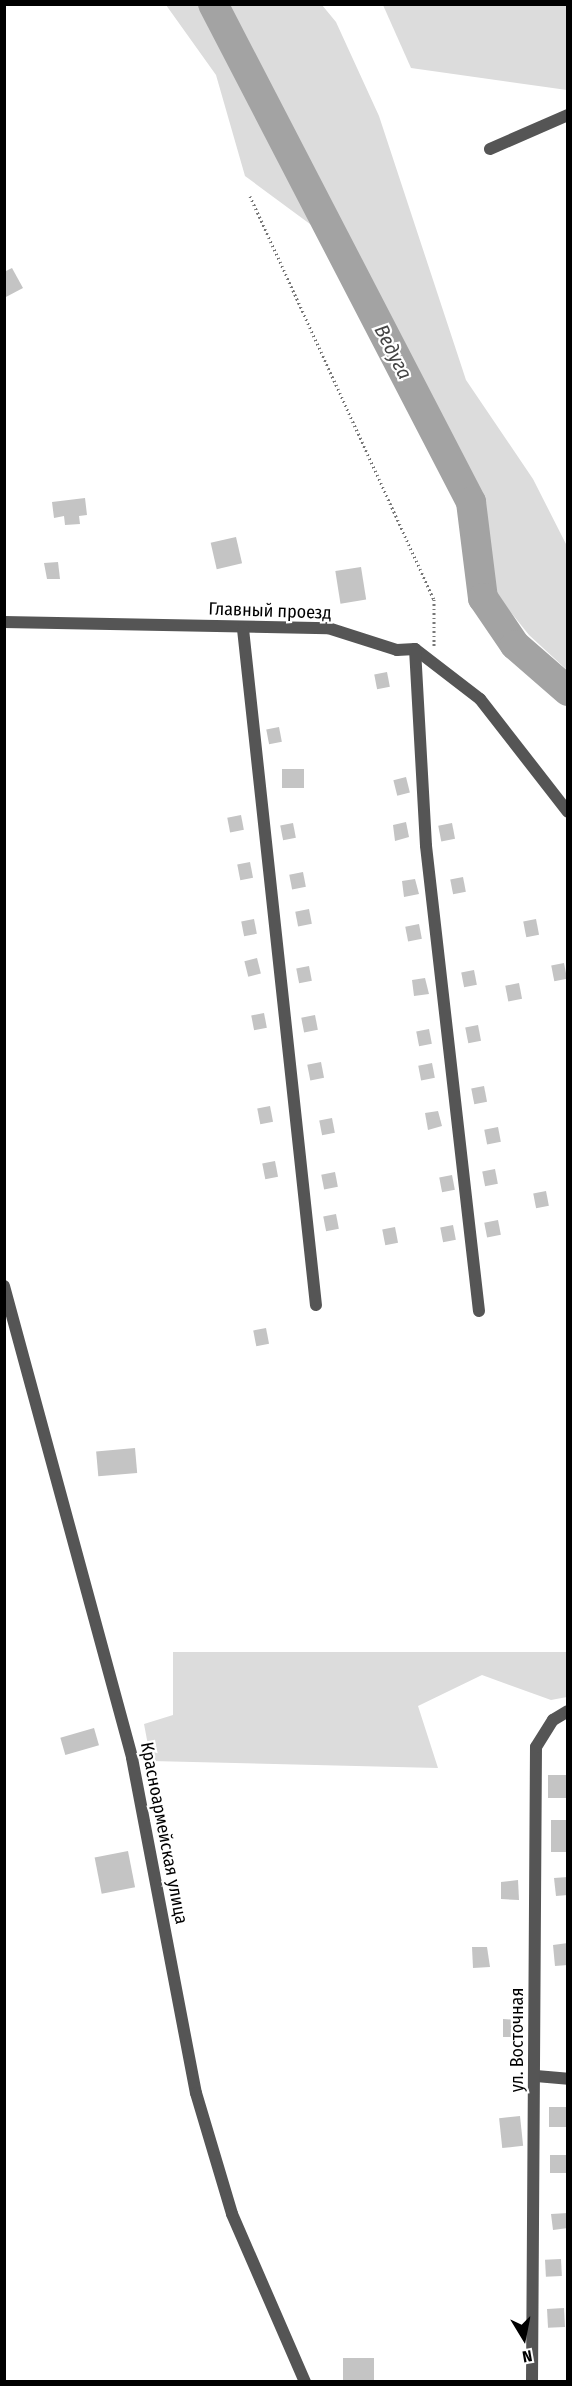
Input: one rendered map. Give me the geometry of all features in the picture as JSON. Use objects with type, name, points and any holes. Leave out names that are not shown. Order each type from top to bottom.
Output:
[{"type":"street","points":[[490,149],[567,115]]},
{"type":"street","name":"Главный проезд","points":[[4,622],[243,629],[328,628],[397,650],[414,649],[434,661],[480,699],[567,812]]},
{"type":"street","points":[[243,629],[316,1305]]},
{"type":"street","points":[[414,649],[426,846],[479,1311]]},
{"type":"street","name":"Красноармейская улица","points":[[4,1286],[132,1758],[196,2093],[232,2214],[305,2382]]},
{"type":"street","name":"ул. Восточная","points":[[532,2382],[536,2076],[536,1747],[553,1720],[567,1711]]},
{"type":"street","points":[[536,2076],[567,2079]]},
{"type":"path","points":[[250,196],[434,599],[434,661]]},
{"type":"shaded area","points":[[166,5],[322,5],[336,22],[379,116],[466,380],[533,479],[567,546],[567,670],[529,635],[497,595],[482,509],[352,255],[245,176],[216,75]]},
{"type":"shaded area","points":[[383,5],[567,5],[567,90],[411,68]]},
{"type":"shaded area","points":[[173,1652],[567,1652],[567,1697],[551,1700],[482,1675],[418,1706],[438,1768],[151,1761],[144,1724],[173,1715]]},
{"type":"building","points":[[12,268],[23,288],[4,298],[4,272]]},
{"type":"building","points":[[85,498],[87,515],[79,516],[80,524],[65,525],[64,516],[54,518],[52,502]]},
{"type":"building","points":[[236,537],[242,563],[217,569],[211,543]]},
{"type":"building","points":[[58,562],[60,579],[47,579],[44,563]]},
{"type":"building","points":[[361,567],[366,600],[340,604],[335,571]]},
{"type":"building","points":[[387,672],[390,687],[377,689],[374,674]]},
{"type":"building","points":[[279,727],[282,742],[269,744],[266,729]]},
{"type":"building","points":[[282,769],[304,769],[304,788],[282,788]]},
{"type":"building","points":[[406,777],[410,793],[397,796],[393,780]]},
{"type":"building","points":[[241,815],[244,830],[230,832],[227,818]]},
{"type":"building","points":[[406,822],[409,837],[395,841],[393,825]]},
{"type":"building","points":[[293,823],[296,838],[283,840],[280,825]]},
{"type":"building","points":[[452,823],[455,839],[441,841],[438,826]]},
{"type":"building","points":[[250,862],[253,878],[240,880],[237,864]]},
{"type":"building","points":[[303,872],[306,887],[292,889],[289,875]]},
{"type":"building","points":[[463,877],[466,892],[453,894],[450,879]]},
{"type":"building","points":[[415,879],[419,894],[404,897],[402,881]]},
{"type":"building","points":[[309,909],[312,924],[298,926],[295,912]]},
{"type":"building","points":[[254,919],[257,934],[244,936],[241,921]]},
{"type":"building","points":[[536,919],[539,935],[526,937],[523,921]]},
{"type":"building","points":[[419,924],[422,939],[408,941],[405,927]]},
{"type":"building","points":[[257,958],[261,974],[248,977],[244,961]]},
{"type":"building","points":[[564,963],[567,979],[554,981],[551,965]]},
{"type":"building","points":[[309,966],[312,981],[299,983],[296,968]]},
{"type":"building","points":[[474,970],[477,985],[464,987],[461,972]]},
{"type":"building","points":[[425,978],[429,994],[414,996],[412,980]]},
{"type":"building","points":[[519,983],[522,999],[508,1001],[505,986]]},
{"type":"building","points":[[264,1013],[267,1028],[254,1030],[251,1015]]},
{"type":"building","points":[[315,1015],[318,1030],[304,1032],[301,1018]]},
{"type":"building","points":[[478,1025],[481,1041],[468,1043],[465,1027]]},
{"type":"building","points":[[429,1029],[432,1044],[419,1046],[416,1031]]},
{"type":"building","points":[[321,1062],[324,1078],[310,1080],[307,1065]]},
{"type":"building","points":[[432,1063],[435,1078],[421,1080],[418,1066]]},
{"type":"building","points":[[484,1086],[487,1102],[474,1104],[471,1088]]},
{"type":"building","points":[[270,1106],[273,1122],[260,1124],[257,1108]]},
{"type":"building","points":[[438,1111],[442,1126],[428,1130],[425,1113]]},
{"type":"building","points":[[332,1118],[335,1133],[322,1135],[319,1120]]},
{"type":"building","points":[[498,1127],[501,1142],[487,1144],[484,1130]]},
{"type":"building","points":[[275,1161],[278,1177],[265,1179],[262,1163]]},
{"type":"building","points":[[495,1169],[498,1184],[485,1186],[482,1171]]},
{"type":"building","points":[[335,1172],[338,1187],[324,1189],[321,1175]]},
{"type":"building","points":[[452,1175],[455,1190],[442,1192],[439,1177]]},
{"type":"building","points":[[546,1191],[549,1206],[536,1208],[533,1193]]},
{"type":"building","points":[[336,1214],[339,1229],[326,1231],[323,1216]]},
{"type":"building","points":[[498,1220],[501,1235],[487,1237],[484,1223]]},
{"type":"building","points":[[453,1225],[456,1240],[443,1242],[440,1227]]},
{"type":"building","points":[[395,1227],[398,1243],[385,1245],[382,1229]]},
{"type":"building","points":[[266,1328],[269,1344],[256,1346],[253,1330]]},
{"type":"building","points":[[135,1448],[137,1473],[98,1476],[96,1451]]},
{"type":"building","points":[[94,1728],[99,1745],[65,1755],[60,1738]]},
{"type":"building","points":[[548,1775],[566,1775],[566,1798],[548,1798]]},
{"type":"building","points":[[551,1820],[568,1820],[568,1852],[551,1852]]},
{"type":"building","points":[[128,1851],[135,1887],[102,1894],[95,1857]]},
{"type":"building","points":[[568,1877],[568,1895],[556,1896],[554,1878]]},
{"type":"building","points":[[518,1880],[519,1900],[501,1899],[501,1882]]},
{"type":"building","points":[[568,1943],[568,1965],[555,1966],[553,1945]]},
{"type":"building","points":[[472,1947],[487,1947],[490,1967],[473,1968]]},
{"type":"building","points":[[503,2019],[517,2020],[519,2037],[503,2037]]},
{"type":"building","points":[[549,2107],[568,2107],[568,2127],[549,2127]]},
{"type":"building","points":[[520,2116],[523,2146],[502,2148],[499,2118]]},
{"type":"building","points":[[550,2155],[568,2155],[568,2173],[550,2173]]},
{"type":"building","points":[[568,2213],[568,2228],[553,2230],[551,2214]]},
{"type":"building","points":[[561,2259],[562,2276],[546,2277],[545,2260]]},
{"type":"building","points":[[564,2308],[565,2327],[548,2328],[547,2309]]},
{"type":"building","points":[[343,2358],[374,2358],[374,2382],[343,2382]]},
{"type":"waterway","name":"Ведуга","points":[[213,4],[471,502],[483,598],[515,645],[568,691]]}]
